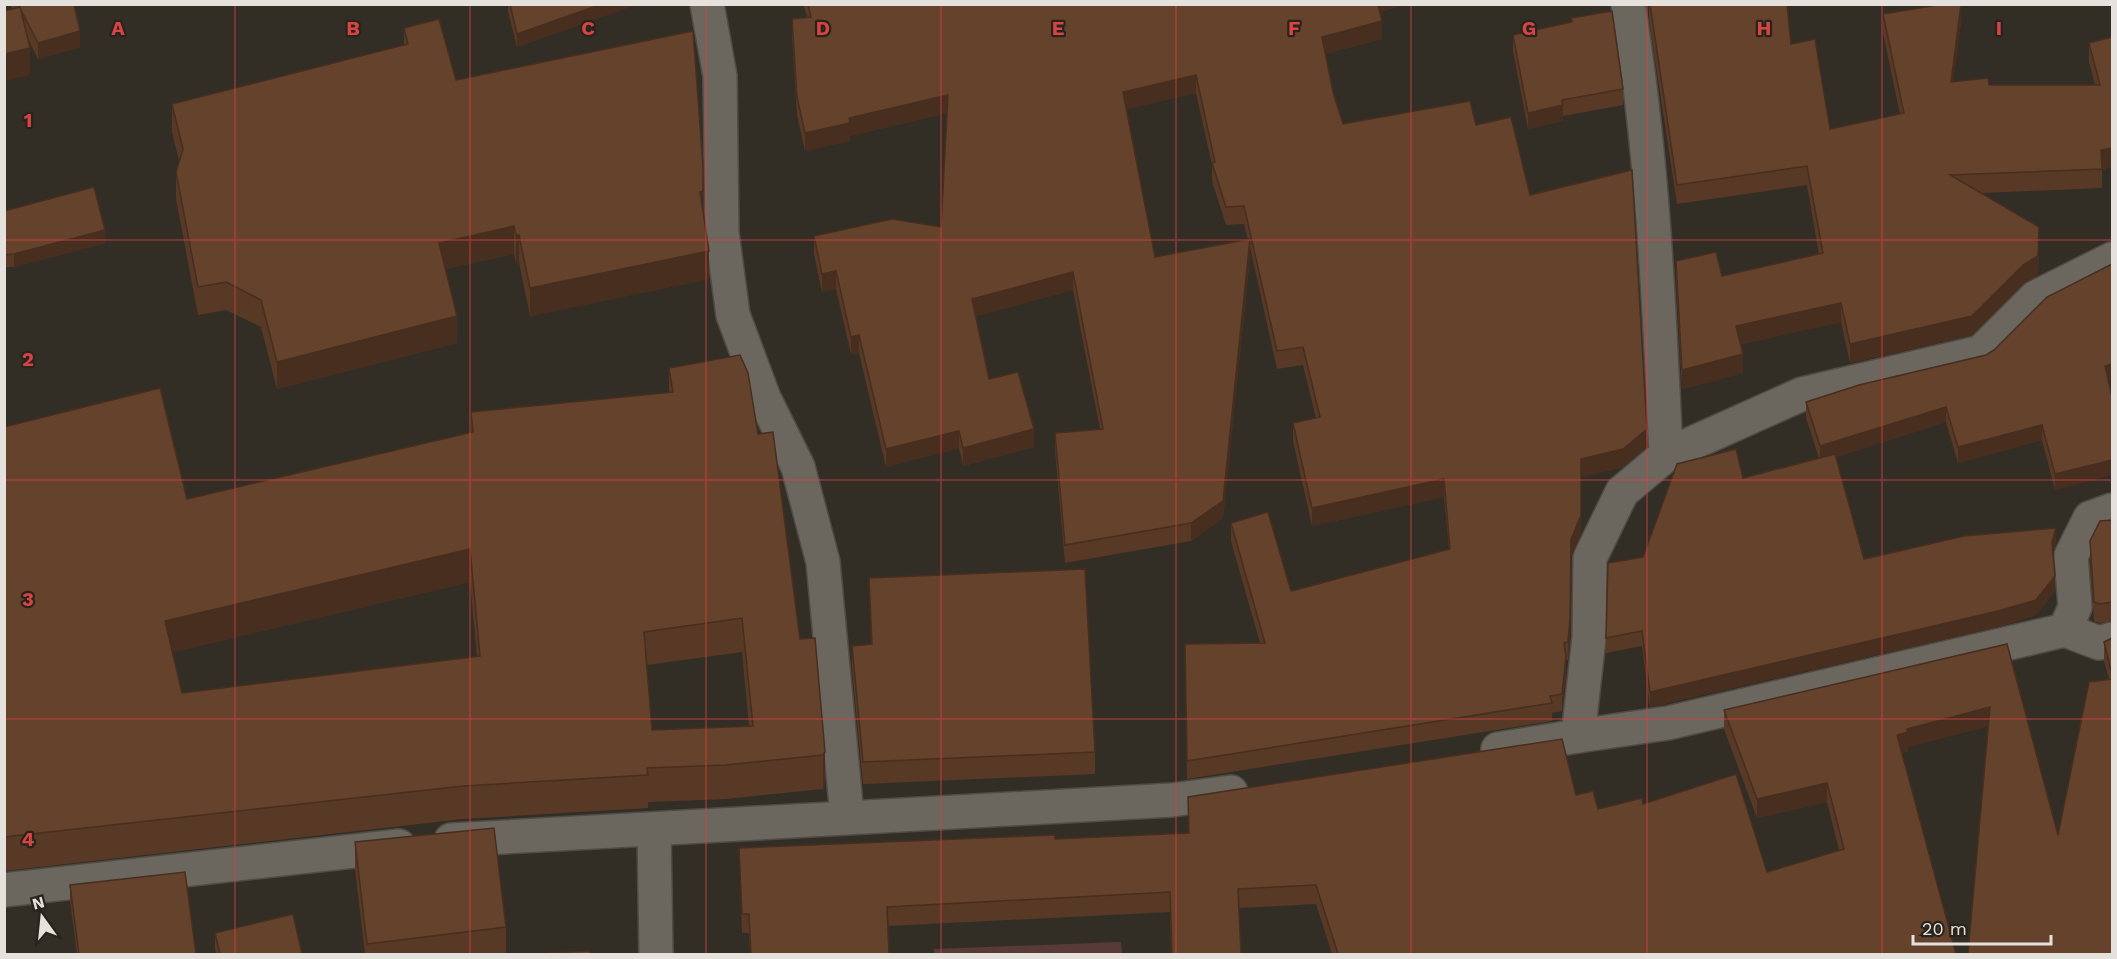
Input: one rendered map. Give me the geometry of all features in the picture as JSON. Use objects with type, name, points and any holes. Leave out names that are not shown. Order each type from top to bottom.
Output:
[{"type":"street","points":[[707,4],[720,76],[722,233],[733,315],[764,398],[798,467],[823,562],[847,816]]},
{"type":"street","points":[[1628,4],[1642,88],[1656,243],[1666,455]]},
{"type":"street","points":[[1578,736],[1589,638],[1590,558],[1622,492],[1666,455],[1802,394],[1981,352],[2036,297],[2112,259]]},
{"type":"street","points":[[2064,630],[2075,607],[2071,556],[2091,518],[2112,510]]},
{"type":"street","points":[[1472,753],[1668,723],[2064,630],[2099,643],[2112,639]]},
{"type":"street","points":[[4,890],[465,838],[654,830],[847,816],[1172,801],[1261,787]]},
{"type":"street","points":[[654,830],[656,954]]},
{"type":"shaded area","points":[[1121,942],[1122,954],[934,954],[934,949]]},
{"type":"building","points":[[18,4],[74,4],[80,31],[38,43]]},
{"type":"building","points":[[510,4],[602,4],[517,34]]},
{"type":"building","points":[[808,4],[1378,4],[1382,21],[1322,37],[1333,92],[1343,124],[1470,101],[1476,125],[1511,117],[1530,195],[1632,170],[1647,429],[1623,449],[1581,459],[1581,515],[1571,540],[1570,619],[1568,642],[1564,643],[1566,656],[1562,694],[1550,696],[1552,703],[1187,761],[1185,644],[1265,643],[1231,523],[1268,512],[1291,591],[1450,549],[1444,479],[1312,508],[1293,423],[1320,417],[1303,347],[1277,351],[1244,206],[1226,207],[1212,163],[1215,162],[1196,75],[1123,92],[1155,257],[1250,239],[1223,501],[1191,523],[1065,545],[1055,433],[1103,429],[1073,272],[972,299],[989,379],[1018,372],[1034,429],[963,448],[959,431],[886,449],[859,335],[851,337],[836,271],[822,274],[814,236],[892,219],[941,227],[948,95],[849,118],[850,123],[805,133],[797,97],[792,19],[811,17]]},
{"type":"building","points":[[1650,4],[1787,4],[1791,44],[1815,39],[1830,129],[1904,113],[1883,14],[1944,4],[1961,4],[1951,82],[1988,78],[1989,85],[2100,85],[2089,43],[2112,37],[2112,148],[2101,150],[2102,169],[1950,175],[2039,227],[2038,256],[2023,265],[1972,316],[1850,344],[1841,303],[1736,326],[1743,354],[1682,370],[1676,261],[1716,252],[1722,276],[1823,253],[1807,166],[1677,185]]},
{"type":"building","points":[[20,7],[30,48],[4,54],[4,11]]},
{"type":"building","points":[[1612,11],[1623,89],[1562,100],[1563,105],[1528,113],[1513,35],[1572,22],[1571,18]]},
{"type":"building","points":[[439,19],[456,80],[693,31],[703,166],[703,191],[700,192],[709,251],[530,288],[519,235],[516,235],[514,226],[439,243],[457,316],[277,362],[261,300],[226,282],[198,287],[176,172],[183,149],[172,104],[408,44],[404,28]]},
{"type":"building","points":[[94,187],[105,230],[4,255],[4,211]]},
{"type":"building","points":[[2112,264],[2112,364],[2105,366],[2112,397],[2112,460],[2055,474],[2042,425],[1958,447],[1946,407],[1820,446],[1806,402],[1859,385],[1986,355],[1994,350],[2047,297]]},
{"type":"building","points":[[740,355],[748,373],[758,434],[773,432],[800,639],[815,638],[825,752],[823,755],[726,765],[647,768],[648,775],[463,786],[4,837],[4,427],[160,388],[187,499],[473,432],[471,412],[673,392],[669,368]],"holes":[[[470,549],[480,656],[182,693],[165,621]],[[742,618],[753,726],[652,730],[644,632]]]},
{"type":"building","points":[[1736,449],[1743,478],[1835,454],[1864,559],[1964,536],[2056,528],[2052,542],[2055,576],[2036,600],[1998,611],[1650,692],[1642,631],[1606,638],[1608,563],[1643,557],[1677,464]]},
{"type":"building","points":[[2112,520],[2112,602],[2100,604],[2094,602],[2090,541],[2100,521]]},
{"type":"building","points":[[1085,569],[1095,752],[863,762],[852,646],[872,644],[869,578]]},
{"type":"building","points":[[2112,638],[2112,675],[2104,642]]},
{"type":"building","points":[[2007,644],[2058,835],[2089,682],[2112,679],[2112,954],[1968,954],[1990,707],[1907,729],[1908,732],[1897,735],[1956,954],[1338,954],[1316,885],[1238,889],[1241,954],[1172,954],[1170,892],[887,907],[889,954],[751,954],[749,914],[742,914],[739,848],[1055,835],[1055,839],[1189,833],[1188,797],[1562,739],[1576,795],[1593,791],[1598,809],[1642,798],[1643,804],[1736,774],[1767,872],[1844,849],[1827,783],[1757,799],[1724,710]]},
{"type":"building","points":[[494,828],[506,927],[367,944],[355,842]]},
{"type":"building","points":[[185,872],[196,954],[79,954],[70,885]]},
{"type":"building","points":[[293,914],[302,954],[220,954],[215,933]]},
{"type":"building","points":[[590,951],[590,954],[547,954],[547,953]]}]
